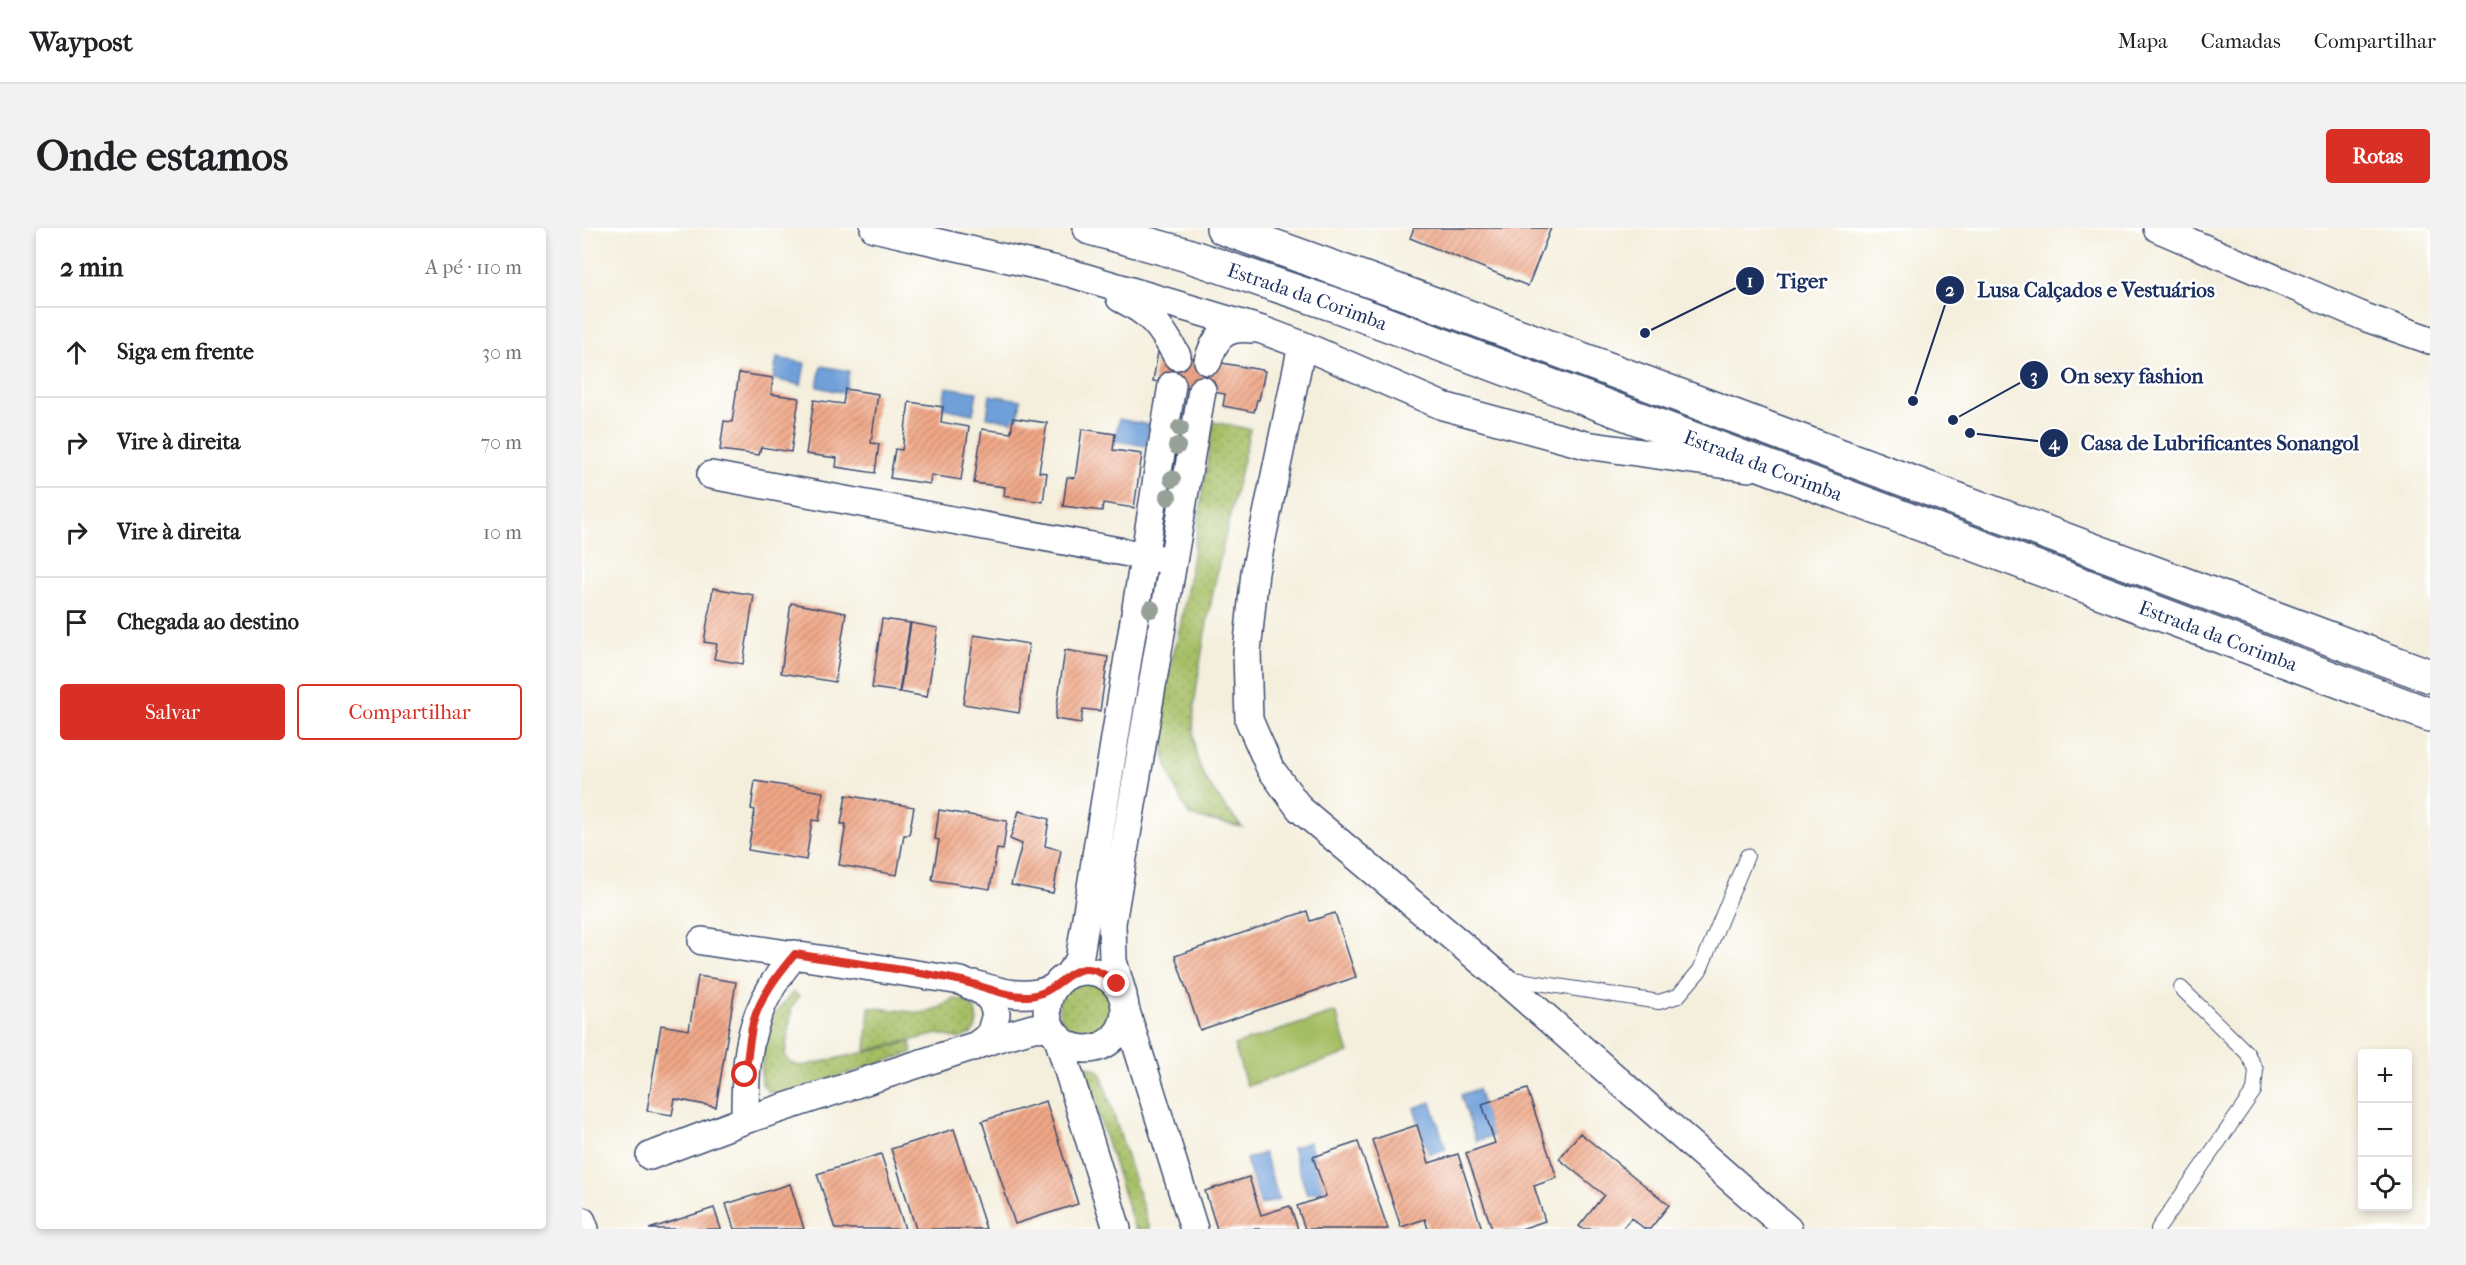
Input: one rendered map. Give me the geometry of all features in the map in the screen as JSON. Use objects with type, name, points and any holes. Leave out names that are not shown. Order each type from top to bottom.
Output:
[{"type":"main road","name":"Estrada da Corimba","points":[[1090,228],[1184,254],[1338,306],[2430,715]]},
{"type":"main road","name":"Estrada da Corimba","points":[[1223,228],[1429,302],[2430,676]]},
{"type":"main road","name":"Estrada da Corimba","points":[[1278,228],[1364,264],[1429,302]]},
{"type":"street","points":[[874,228],[1070,273],[1262,330],[1443,406],[1586,445],[1786,473]]},
{"type":"street","points":[[2157,228],[2367,318],[2430,340]]},
{"type":"street","points":[[1070,273],[1144,310],[1163,331],[1177,356]]},
{"type":"street","points":[[1208,361],[1217,340],[1225,333],[1238,327],[1262,330]]},
{"type":"street","points":[[1302,345],[1255,573],[1247,652],[1249,720],[1270,768],[1300,809],[1500,977],[1788,1229]]},
{"type":"street","points":[[1117,1229],[1046,1014],[1046,1002],[1060,981],[1079,961],[1172,385]]},
{"type":"street","points":[[1194,1229],[1113,961],[1112,923],[1175,561],[1202,390]]},
{"type":"street","points":[[711,474],[1175,561]]},
{"type":"street","points":[[650,1156],[745,1120],[1033,1028],[1054,1033],[1069,1046],[1082,1049],[1102,1046],[1118,1034],[1124,1022],[1124,1002],[1117,984],[1107,976],[1095,971],[1083,970],[1028,996],[1007,994],[961,981],[702,941]]},
{"type":"street","points":[[745,1120],[745,1075],[753,1023],[775,979],[795,954]]},
{"type":"street","points":[[961,981],[985,993],[992,1002],[996,1014],[990,1035],[973,1047]]},
{"type":"street","points":[[582,1221],[585,1229]]},
{"type":"lane","points":[[1500,977],[1659,1002],[1678,996],[1700,970],[1747,856]]},
{"type":"lane","points":[[2158,1229],[2254,1091],[2256,1070],[2247,1053],[2181,988]]},
{"type":"green space","points":[[1213,422],[1250,429],[1217,572],[1195,696],[1193,721],[1200,768],[1216,795],[1242,827],[1190,816],[1172,779],[1162,739],[1162,709],[1187,593]]},
{"type":"green space","points":[[1086,981],[1096,983],[1105,989],[1111,998],[1113,1008],[1111,1018],[1105,1027],[1096,1033],[1086,1035],[1076,1033],[1067,1027],[1061,1018],[1059,1008],[1061,998],[1067,989],[1076,983]]},
{"type":"green space","points":[[793,992],[799,996],[792,1007],[785,1056],[792,1064],[802,1066],[911,1042],[912,1053],[780,1095],[769,1092],[762,1084],[761,1073],[767,1023]]},
{"type":"green space","points":[[952,999],[965,1000],[975,1009],[977,1022],[971,1034],[959,1039],[938,1034],[866,1051],[869,1007],[922,1013],[941,1007]]},
{"type":"green space","points":[[1336,1012],[1349,1053],[1247,1086],[1234,1045]]},
{"type":"green space","points":[[1082,1064],[1100,1071],[1150,1229],[1135,1229]]},
{"type":"water","points":[[777,358],[805,363],[801,385],[773,379]]},
{"type":"water","points":[[821,366],[849,371],[845,393],[817,387]]},
{"type":"water","points":[[946,387],[977,392],[973,414],[942,408]]},
{"type":"water","points":[[990,395],[1021,400],[1017,422],[987,417]]},
{"type":"water","points":[[1119,419],[1150,425],[1146,446],[1115,441]]},
{"type":"water","points":[[1478,1089],[1493,1136],[1476,1141],[1461,1095]]},
{"type":"water","points":[[1431,1102],[1446,1149],[1429,1154],[1414,1108]]},
{"type":"water","points":[[1309,1142],[1325,1189],[1307,1194],[1292,1148]]},
{"type":"water","points":[[1264,1153],[1279,1199],[1261,1205],[1246,1159]]},
{"type":"building","points":[[1414,228],[1551,228],[1528,286],[1410,238]]},
{"type":"building","points":[[1158,352],[1265,371],[1254,412],[1223,406],[1225,394],[1153,381]]},
{"type":"building","points":[[739,373],[773,378],[771,394],[799,398],[791,452],[761,447],[759,455],[720,450],[724,421],[732,422]]},
{"type":"building","points":[[845,389],[878,394],[871,443],[879,444],[875,473],[836,467],[837,458],[806,454],[814,400],[843,404]]},
{"type":"building","points":[[909,402],[943,407],[941,422],[969,427],[961,480],[931,475],[930,484],[890,478],[895,449],[902,450]]},
{"type":"building","points":[[1013,418],[1047,423],[1039,472],[1047,473],[1043,502],[1004,496],[1005,487],[974,483],[982,429],[1011,433]]},
{"type":"building","points":[[1082,429],[1115,434],[1113,450],[1142,454],[1134,508],[1103,503],[1102,511],[1063,506],[1067,477],[1075,478]]},
{"type":"building","points":[[713,588],[754,595],[743,664],[714,659],[717,644],[704,642]]},
{"type":"building","points":[[791,603],[846,613],[835,682],[781,673]]},
{"type":"building","points":[[882,619],[910,623],[899,692],[872,688]]},
{"type":"building","points":[[911,623],[938,628],[927,697],[900,692]]},
{"type":"building","points":[[974,635],[1029,644],[1019,713],[963,704]]},
{"type":"building","points":[[1065,650],[1108,657],[1100,711],[1083,709],[1081,723],[1055,719]]},
{"type":"building","points":[[755,781],[823,792],[819,821],[812,820],[806,860],[748,850],[755,810],[751,809]]},
{"type":"building","points":[[846,795],[914,807],[909,835],[904,835],[897,875],[839,865],[846,824],[841,824]]},
{"type":"building","points":[[939,810],[1007,821],[1003,850],[997,849],[990,889],[932,880],[939,840],[935,839]]},
{"type":"building","points":[[1019,811],[1049,819],[1045,846],[1061,850],[1053,893],[1011,885],[1022,844],[1010,839]]},
{"type":"building","points":[[1307,911],[1310,921],[1335,913],[1356,977],[1200,1030],[1175,956]]},
{"type":"building","points":[[698,976],[736,982],[716,1107],[675,1099],[672,1115],[647,1111],[661,1025],[689,1030]]},
{"type":"building","points":[[1527,1089],[1557,1178],[1534,1186],[1545,1221],[1521,1229],[1492,1229],[1466,1153],[1495,1143],[1482,1104]]},
{"type":"building","points":[[1046,1101],[1078,1204],[1015,1224],[982,1121]]},
{"type":"building","points":[[1417,1125],[1429,1163],[1458,1154],[1482,1229],[1428,1229],[1425,1219],[1401,1227],[1372,1140]]},
{"type":"building","points":[[954,1129],[986,1229],[916,1229],[891,1149]]},
{"type":"building","points":[[1580,1133],[1669,1205],[1650,1229],[1645,1229],[1631,1218],[1622,1229],[1583,1229],[1579,1226],[1604,1195],[1559,1159]]},
{"type":"building","points":[[1358,1142],[1388,1229],[1305,1229],[1297,1206],[1326,1196],[1313,1157]]},
{"type":"building","points":[[881,1154],[905,1229],[835,1229],[817,1174]]},
{"type":"building","points":[[1249,1177],[1261,1215],[1290,1206],[1298,1229],[1217,1229],[1205,1191]]},
{"type":"building","points":[[790,1184],[804,1229],[734,1229],[726,1204]]},
{"type":"building","points":[[714,1208],[721,1229],[649,1229]]},
{"type":"place","name":"Tiger","points":[[1645,333]]},
{"type":"place","name":"Lusa Calçados e Vestuários","points":[[1913,401]]},
{"type":"place","name":"On sexy fashion","points":[[1953,420]]},
{"type":"place","name":"Casa de Lubrificantes Sonangol","points":[[1970,433]]},
{"type":"route","points":[[745,1075],[753,1023],[758,1010],[775,979],[795,954],[961,981],[1007,994],[1028,996],[1051,989],[1070,972],[1083,970],[1095,971],[1107,976],[1117,984]]}]
